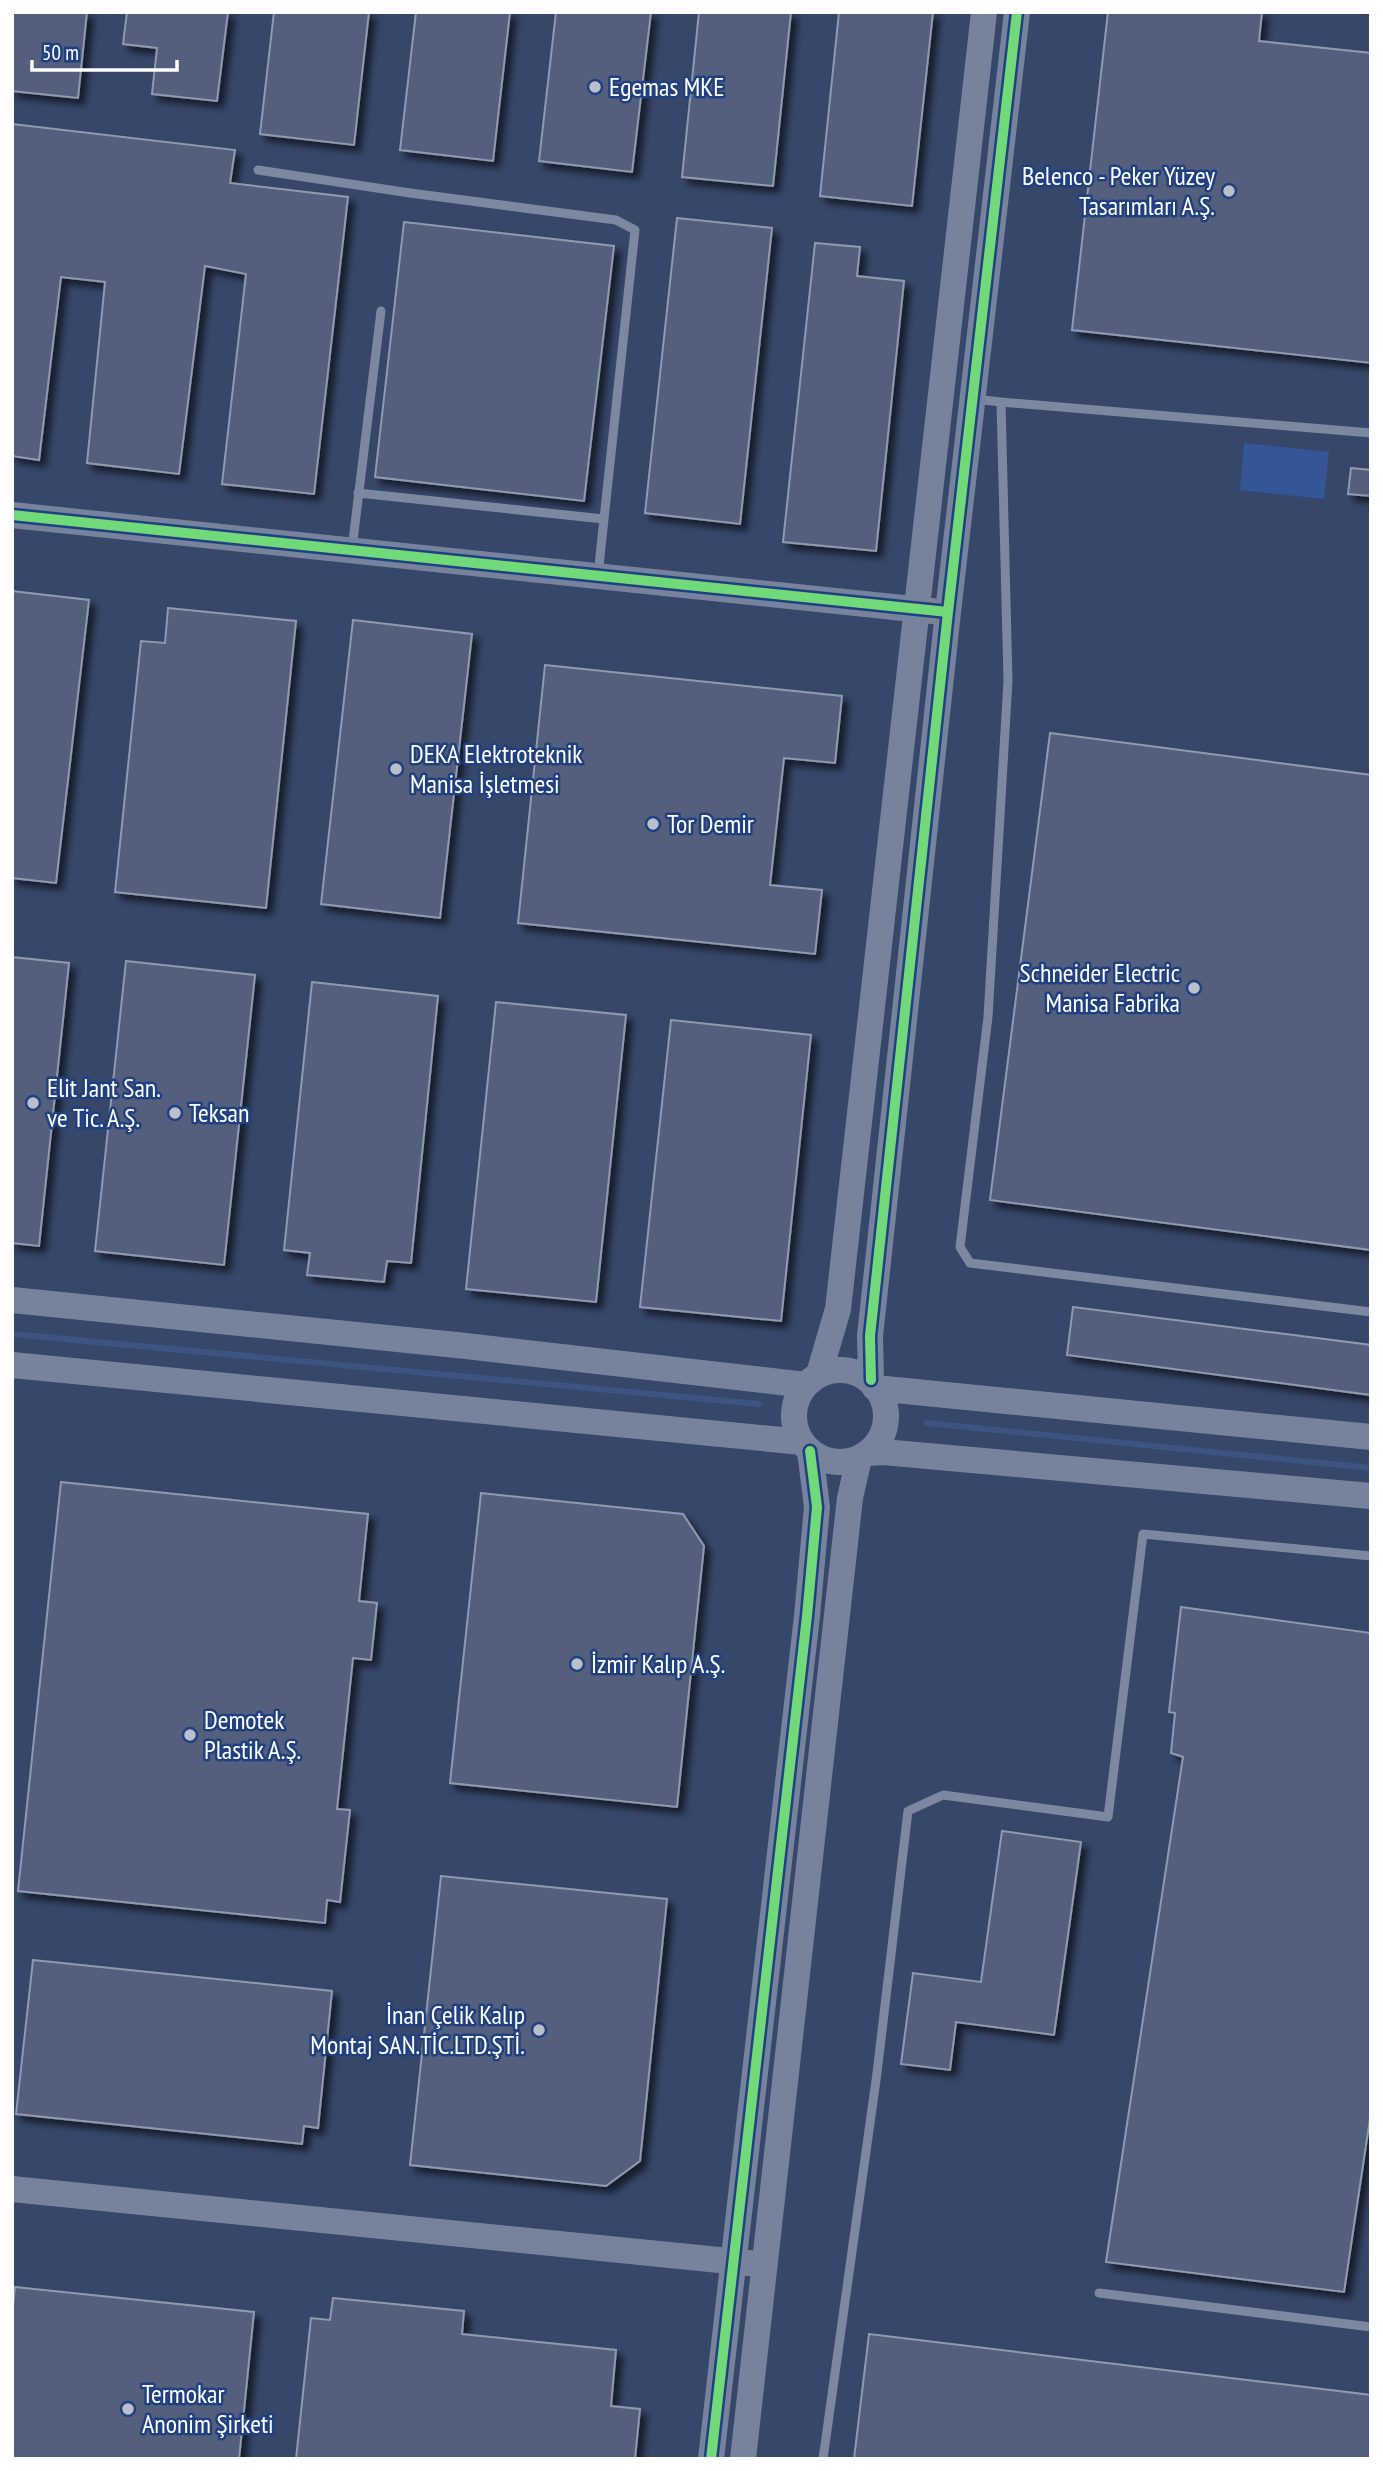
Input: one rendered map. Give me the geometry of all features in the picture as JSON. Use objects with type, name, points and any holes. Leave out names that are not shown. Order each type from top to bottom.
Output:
[{"type":"street","points":[[711,2459],[816,1521],[817,1507],[806,1447],[795,1428],[794,1413],[797,1398],[813,1379],[838,1309],[984,12]]},
{"type":"street","points":[[743,2459],[850,1498],[864,1456],[878,1442],[885,1428],[887,1412],[883,1398],[873,1384],[870,1336],[948,612],[1017,12]]},
{"type":"street","points":[[12,515],[948,612]]},
{"type":"street","points":[[12,1300],[813,1379],[834,1370],[849,1370],[873,1384],[1371,1437]]},
{"type":"street","points":[[12,1366],[806,1447],[825,1460],[841,1463],[883,1452],[1371,1496]]},
{"type":"street","points":[[12,2189],[765,2265]]},
{"type":"lane","points":[[258,170],[410,193],[616,219],[635,230],[598,576]]},
{"type":"lane","points":[[351,551],[381,311]]},
{"type":"lane","points":[[974,399],[1371,433]]},
{"type":"lane","points":[[1001,402],[1008,681],[988,1017],[960,1247],[970,1263],[1371,1312]]},
{"type":"lane","points":[[358,493],[604,519]]},
{"type":"lane","points":[[823,2459],[877,2073],[908,1811],[943,1795],[1108,1817],[1143,1534],[1371,1556]]},
{"type":"lane","points":[[1099,2293],[1371,2327]]},
{"type":"shaded area","points":[[1244,443],[1329,452],[1324,499],[1240,490]]},
{"type":"building","points":[[12,12],[87,12],[78,98],[12,91]]},
{"type":"building","points":[[127,12],[228,12],[217,101],[152,94],[157,48],[123,44]]},
{"type":"building","points":[[274,12],[369,12],[354,145],[260,134]]},
{"type":"building","points":[[416,12],[510,12],[493,161],[400,150]]},
{"type":"building","name":"Egemas MKE","points":[[556,12],[651,12],[632,172],[539,161]]},
{"type":"building","points":[[699,12],[791,12],[773,186],[682,177]]},
{"type":"building","points":[[839,12],[933,12],[912,206],[820,196]]},
{"type":"building","name":"Belenco - Peker Yüzey Tasarımları A.Ş.","points":[[1108,12],[1262,12],[1259,41],[1371,53],[1371,363],[1072,330]]},
{"type":"building","points":[[12,124],[235,150],[230,183],[348,197],[314,494],[222,484],[246,274],[205,266],[179,474],[87,463],[105,282],[61,277],[39,460],[12,456]]},
{"type":"building","points":[[677,218],[772,228],[740,524],[645,513]]},
{"type":"building","points":[[404,222],[614,246],[584,501],[375,477]]},
{"type":"building","points":[[815,243],[860,247],[857,276],[904,281],[876,551],[783,542]]},
{"type":"building","points":[[1351,468],[1371,470],[1371,496],[1348,494]]},
{"type":"building","points":[[12,591],[89,600],[56,883],[12,878]]},
{"type":"building","points":[[168,608],[296,621],[266,908],[115,892],[141,641],[165,643]]},
{"type":"building","name":"DEKA Elektroteknik Manisa İşletmesi","points":[[353,620],[472,634],[440,918],[321,904]]},
{"type":"building","name":"Tor Demir","points":[[545,665],[842,696],[835,763],[784,758],[770,885],[822,890],[815,954],[518,923]]},
{"type":"building","name":"Schneider Electric Manisa Fabrika","points":[[1050,733],[1371,775],[1371,1250],[990,1200]]},
{"type":"building","name":"Elit Jant San. ve Tic. A.Ş.","points":[[12,957],[69,963],[39,1246],[12,1243]]},
{"type":"building","name":"Teksan","points":[[126,961],[255,975],[224,1265],[95,1251]]},
{"type":"building","points":[[312,982],[438,996],[411,1263],[387,1261],[384,1282],[307,1275],[310,1253],[284,1250]]},
{"type":"building","points":[[496,1002],[626,1015],[596,1302],[466,1289]]},
{"type":"building","points":[[671,1020],[811,1035],[781,1321],[640,1307]]},
{"type":"building","points":[[1073,1307],[1371,1345],[1371,1395],[1067,1355]]},
{"type":"building","name":"Demotek Plastik A.Ş.","points":[[61,1482],[368,1514],[359,1601],[377,1603],[371,1660],[353,1658],[337,1809],[350,1810],[340,1902],[327,1900],[325,1923],[18,1891]]},
{"type":"building","name":"İzmir Kalıp A.Ş.","points":[[481,1493],[683,1514],[704,1546],[677,1807],[450,1783]]},
{"type":"building","points":[[1181,1607],[1371,1633],[1371,2112],[1344,2292],[1106,2262],[1183,1757],[1171,1753],[1175,1713],[1169,1712]]},
{"type":"building","points":[[1002,1831],[1081,1842],[1054,2035],[956,2022],[950,2070],[901,2064],[913,1973],[981,1982]]},
{"type":"building","name":"İnan Çelik Kalıp Montaj SAN.TİC.LTD.ŞTİ.","points":[[441,1876],[667,1899],[640,2161],[606,2186],[410,2165]]},
{"type":"building","points":[[33,1960],[332,1991],[318,2128],[304,2126],[302,2144],[16,2114]]},
{"type":"building","name":"Termokar Anonim Şirketi","points":[[15,2287],[254,2312],[239,2459],[12,2459],[12,2315]]},
{"type":"building","points":[[333,2298],[464,2311],[462,2334],[616,2350],[611,2406],[640,2409],[635,2459],[296,2459],[311,2318],[330,2320]]},
{"type":"building","points":[[869,2334],[1371,2395],[1371,2459],[854,2459]]},
{"type":"waterway","points":[[12,1334],[759,1404]]},
{"type":"waterway","points":[[927,1423],[1371,1468]]},
{"type":"cycle path","points":[[871,1380],[870,1336],[948,612],[1017,12]]},
{"type":"cycle path","points":[[12,515],[948,612]]},
{"type":"cycle path","points":[[711,2459],[807,1616],[817,1507],[810,1451]]},
{"type":"place","name":"Egemas MKE","points":[[595,87]]},
{"type":"place","name":"Belenco - Peker Yüzey Tasarımları A.Ş.","points":[[1229,191]]},
{"type":"place","name":"DEKA Elektroteknik Manisa İşletmesi","points":[[396,769]]},
{"type":"place","name":"Tor Demir","points":[[653,824]]},
{"type":"place","name":"Schneider Electric Manisa Fabrika","points":[[1194,988]]},
{"type":"place","name":"Elit Jant San. ve Tic. A.Ş.","points":[[33,1103]]},
{"type":"place","name":"Teksan","points":[[175,1113]]},
{"type":"place","name":"İzmir Kalıp A.Ş.","points":[[577,1664]]},
{"type":"place","name":"Demotek Plastik A.Ş.","points":[[190,1735]]},
{"type":"place","name":"İnan Çelik Kalıp Montaj SAN.TİC.LTD.ŞTİ.","points":[[539,2030]]},
{"type":"place","name":"Termokar Anonim Şirketi","points":[[128,2409]]}]
